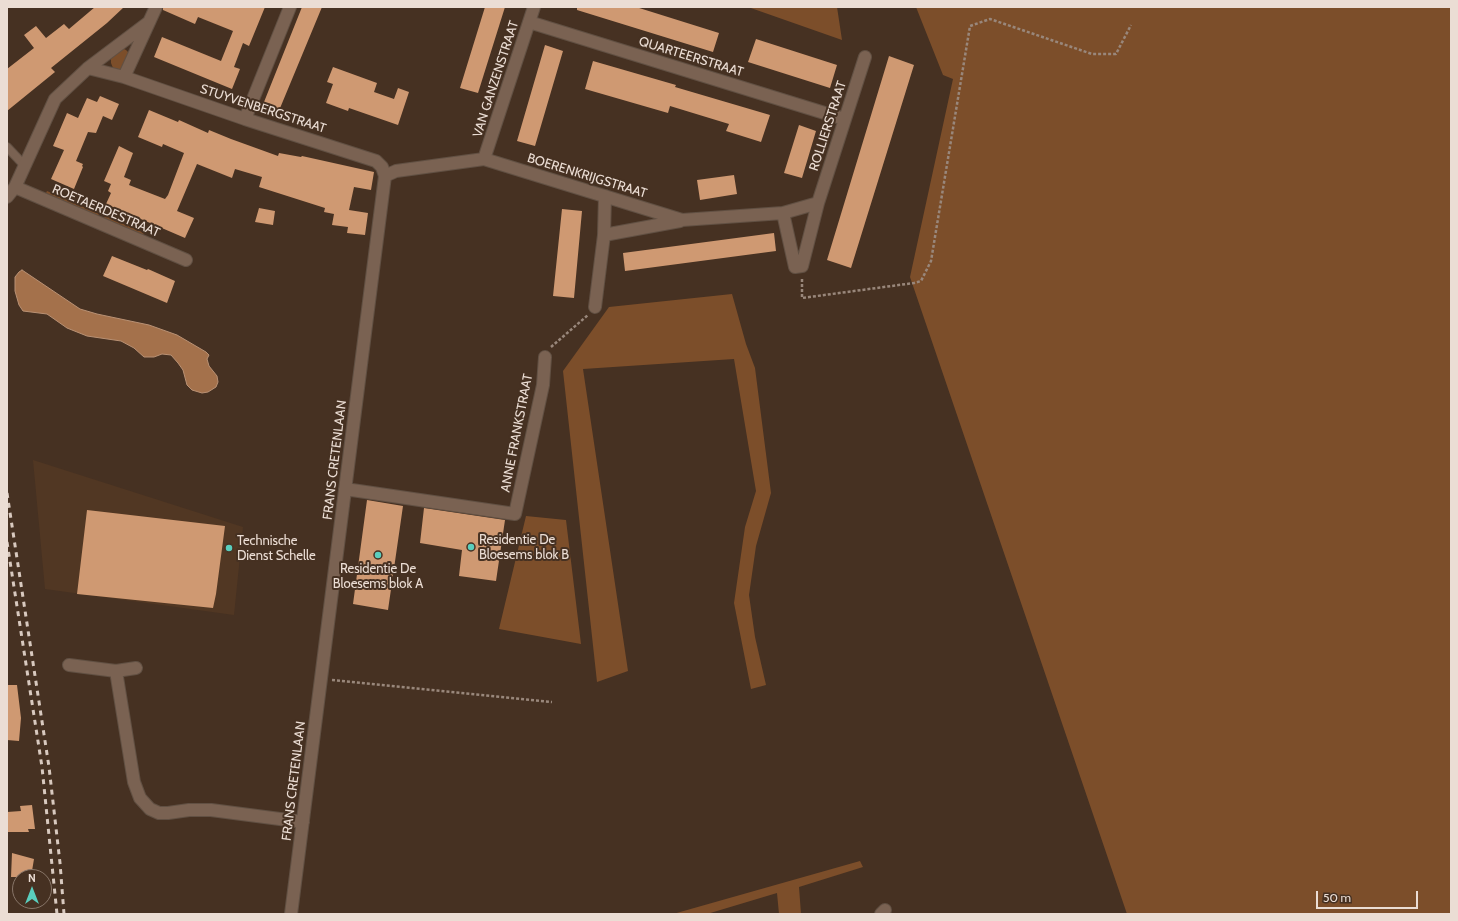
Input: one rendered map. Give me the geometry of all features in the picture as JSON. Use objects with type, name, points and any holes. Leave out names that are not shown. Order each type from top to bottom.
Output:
[{"type":"street","points":[[124,77],[156,7]]},
{"type":"street","points":[[245,119],[290,7]]},
{"type":"street","name":"VAN GANZENSTRAAT","points":[[484,159],[534,7]]},
{"type":"street","points":[[7,197],[15,187],[55,99],[88,68],[149,22]]},
{"type":"street","name":"QUARTEERSTRAAT","points":[[529,22],[844,119]]},
{"type":"street","name":"ROLLIERSTRAAT","points":[[802,266],[818,203],[865,57]]},
{"type":"street","name":"STUYVENBERGSTRAAT","points":[[88,68],[124,77],[376,162],[382,167],[385,176]]},
{"type":"street","name":"BOERENKRIJGSTRAAT","points":[[385,176],[396,172],[484,159],[682,220],[783,213],[818,203]]},
{"type":"street","name":"FRANS CRETENLAAN","points":[[291,914],[385,176]]},
{"type":"street","name":"ROETAERDESTRAAT","points":[[15,187],[186,260]]},
{"type":"street","points":[[595,307],[604,235],[605,196]]},
{"type":"street","points":[[783,213],[794,267],[802,266]]},
{"type":"street","points":[[604,235],[682,220]]},
{"type":"street","name":"ANNE FRANKSTRAAT","points":[[345,489],[515,514],[543,385],[545,357]]},
{"type":"street","points":[[69,665],[116,671],[136,668]]},
{"type":"street","points":[[116,671],[134,782],[140,798],[150,809],[159,813],[189,810],[211,810],[302,822]]},
{"type":"lane","points":[[7,147],[24,166]]},
{"type":"path","points":[[802,266],[802,298],[921,281],[932,262],[970,26],[990,19],[1092,54],[1116,54],[1131,25]]},
{"type":"path","points":[[545,357],[547,350],[592,312],[595,307]]},
{"type":"path","points":[[321,679],[552,702]]},
{"type":"shaded area","points":[[748,7],[837,7],[842,40]]},
{"type":"shaded area","points":[[916,7],[1451,7],[1451,914],[1127,914],[910,277],[953,79],[943,75]]},
{"type":"shaded area","points":[[122,48],[128,52],[128,58],[122,69],[113,68],[111,57]]},
{"type":"shaded area","points":[[47,191],[99,214],[98,216],[46,193]]},
{"type":"shaded area","points":[[105,216],[144,233],[143,235],[104,218]]},
{"type":"shaded area","points":[[22,270],[80,309],[149,325],[177,335],[206,352],[209,355],[207,359],[209,366],[217,376],[218,382],[216,387],[208,392],[202,393],[192,390],[187,385],[183,370],[171,355],[162,354],[154,357],[144,357],[134,348],[121,341],[87,336],[67,328],[47,314],[23,311],[19,305],[15,291],[15,277]]},
{"type":"shaded area","points":[[732,294],[746,344],[755,368],[771,493],[756,546],[749,595],[755,637],[766,685],[751,689],[734,603],[745,527],[756,491],[734,359],[583,369],[628,671],[597,682],[563,371],[609,307]]},
{"type":"shaded area","name":"Technische Dienst Schelle","points":[[33,460],[243,527],[234,615],[45,589]]},
{"type":"shaded area","points":[[526,516],[566,520],[581,644],[499,629]]},
{"type":"shaded area","points":[[860,861],[863,867],[799,887],[801,914],[779,914],[777,893],[707,914],[673,914]]},
{"type":"building","points":[[95,7],[124,7],[107,23],[51,68],[55,72],[7,111],[7,69],[34,48],[24,35],[36,26],[46,38],[64,24],[69,29]]},
{"type":"building","points":[[163,7],[265,7],[249,46],[243,43],[234,67],[240,69],[232,89],[154,57],[162,37],[221,61],[233,31],[198,17],[195,24],[163,10]]},
{"type":"building","points":[[302,7],[322,7],[278,113],[262,107]]},
{"type":"building","points":[[485,7],[505,7],[478,93],[460,88]]},
{"type":"building","points":[[577,7],[636,7],[719,33],[713,52],[577,10]]},
{"type":"building","points":[[756,39],[837,65],[830,88],[748,62]]},
{"type":"building","points":[[545,45],[563,51],[535,146],[517,141]]},
{"type":"building","points":[[889,56],[914,65],[851,268],[827,260]]},
{"type":"building","points":[[593,61],[676,85],[675,87],[770,115],[761,142],[726,131],[729,124],[670,106],[668,113],[585,89]]},
{"type":"building","points":[[333,67],[377,83],[374,92],[394,99],[398,88],[409,92],[398,125],[349,108],[348,111],[326,103],[333,84],[327,82]]},
{"type":"building","points":[[100,96],[119,104],[112,120],[103,116],[96,133],[88,132],[76,161],[83,164],[83,167],[74,189],[51,179],[64,150],[53,146],[67,113],[78,118],[87,98],[97,102]]},
{"type":"building","points":[[149,110],[178,122],[179,120],[208,133],[209,130],[278,156],[279,153],[302,156],[374,172],[371,190],[354,187],[349,210],[368,213],[365,235],[347,233],[348,227],[332,225],[334,214],[324,212],[325,208],[259,187],[262,177],[235,169],[232,178],[197,164],[177,211],[194,218],[185,238],[106,204],[111,193],[108,191],[111,184],[104,181],[119,146],[133,153],[124,177],[131,180],[129,185],[165,199],[168,195],[184,153],[163,144],[162,147],[138,137]]},
{"type":"building","points":[[799,125],[816,131],[802,178],[784,173]]},
{"type":"building","points":[[734,175],[737,194],[700,200],[697,180]]},
{"type":"building","points":[[259,208],[275,211],[273,225],[255,222]]},
{"type":"building","points":[[562,209],[582,211],[574,298],[553,296]]},
{"type":"building","points":[[774,233],[776,251],[625,271],[623,253]]},
{"type":"building","points":[[112,256],[175,281],[167,303],[103,276]]},
{"type":"building","name":"Residentie De Bloesems blok A","points":[[367,500],[403,506],[388,610],[353,604]]},
{"type":"building","name":"Residentie De Bloesems blok B","points":[[424,508],[505,520],[496,581],[459,576],[462,550],[420,543]]},
{"type":"building","points":[[87,510],[225,526],[213,608],[77,594]]},
{"type":"building","points":[[7,685],[17,685],[21,718],[19,741],[7,740]]},
{"type":"building","points":[[32,805],[35,829],[28,829],[29,832],[7,832],[7,812],[21,811],[20,806]]},
{"type":"building","points":[[12,853],[34,859],[32,869],[12,869],[11,877]]},
{"type":"railway","points":[[7,493],[49,767],[64,914]]},
{"type":"railway","points":[[7,542],[42,767],[57,914]]},
{"type":"place","name":"Residentie De Bloesems blok B","points":[[471,547]]},
{"type":"place","name":"Technische Dienst Schelle","points":[[229,548]]},
{"type":"place","name":"Residentie De Bloesems blok A","points":[[378,555]]}]
